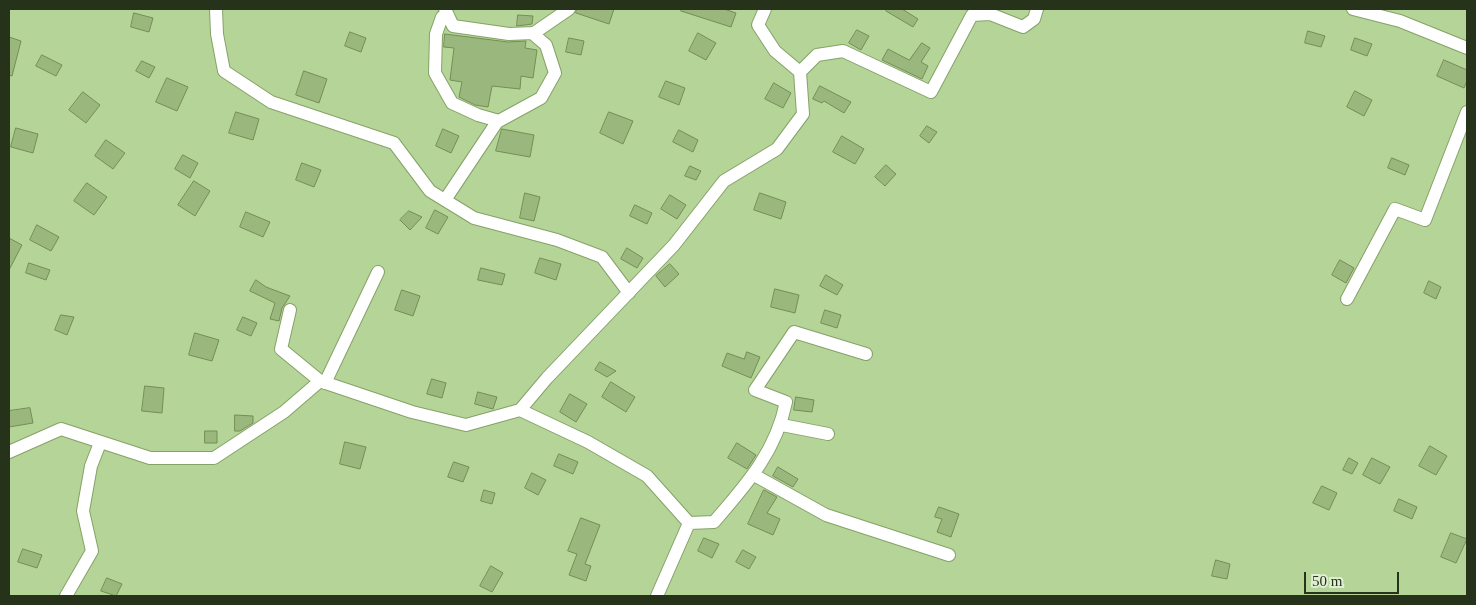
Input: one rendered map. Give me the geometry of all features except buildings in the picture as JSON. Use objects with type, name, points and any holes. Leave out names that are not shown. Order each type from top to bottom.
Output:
[{"type":"street","points":[[216,9],[217,34],[224,71],[271,102],[394,143],[430,191],[474,218],[557,240],[602,257],[629,293]]},
{"type":"street","points":[[499,122],[452,103],[435,73],[436,34],[442,17],[447,12],[453,26],[508,34],[532,33],[569,9]]},
{"type":"street","points":[[290,310],[281,349],[323,382],[412,412],[466,425],[520,410],[547,378],[674,245],[724,181],[776,149],[803,114],[800,72],[775,51],[758,25],[765,9]]},
{"type":"street","points":[[800,72],[817,55],[843,50],[931,92],[972,15],[990,14],[1023,28],[1034,19],[1037,9]]},
{"type":"street","points":[[1353,9],[1400,21],[1467,48]]},
{"type":"street","points":[[445,200],[499,122],[541,98],[556,73],[546,45],[532,33]]},
{"type":"street","points":[[1347,299],[1395,209],[1425,220],[1467,112]]},
{"type":"street","points":[[9,452],[61,429],[150,458],[214,458],[284,412],[323,382],[378,272]]},
{"type":"street","points":[[689,524],[714,522],[754,476],[782,425],[786,402],[755,390],[794,332],[866,354]]},
{"type":"street","points":[[520,410],[588,442],[647,476],[689,524]]},
{"type":"street","points":[[782,425],[828,434]]},
{"type":"street","points":[[66,596],[92,551],[83,511],[91,466],[100,443]]},
{"type":"street","points":[[754,476],[826,515],[949,555]]},
{"type":"street","points":[[657,596],[689,524]]}]
